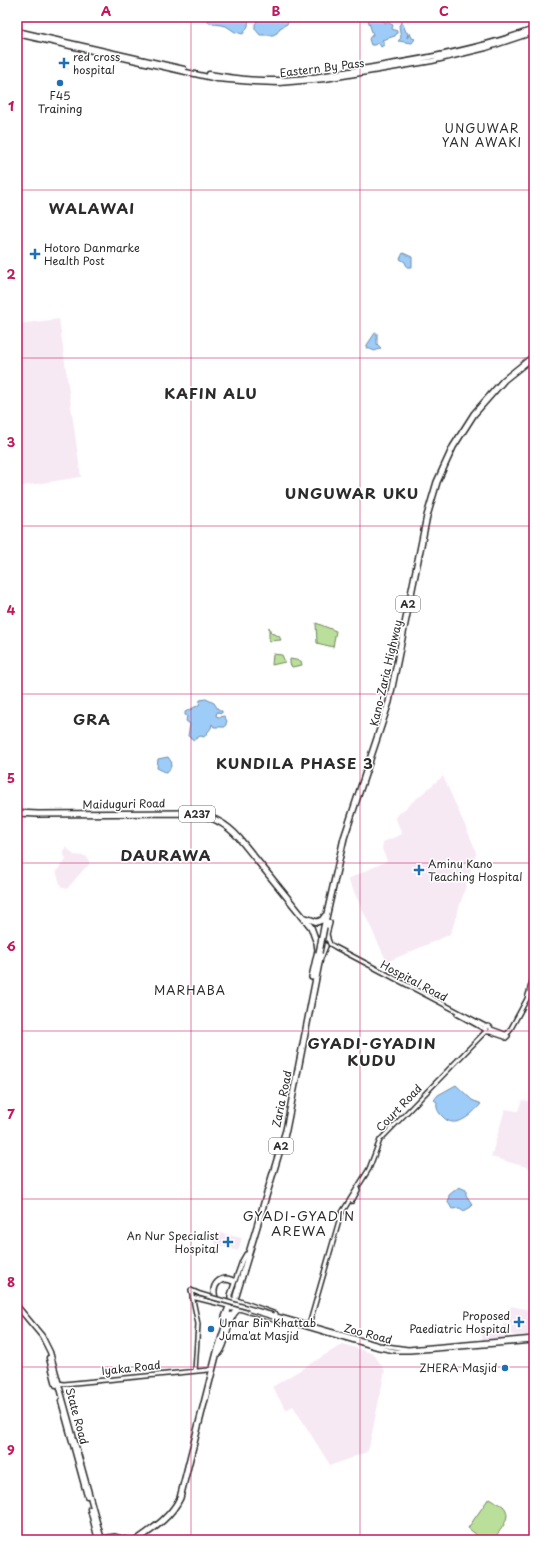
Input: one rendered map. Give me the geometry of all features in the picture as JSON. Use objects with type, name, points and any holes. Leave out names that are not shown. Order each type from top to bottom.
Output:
[{"type":"highway","name":"Kano-Zaria Highway","points":[[320,935],[331,889],[336,880],[348,834],[382,734],[394,691],[429,518],[440,480],[458,441],[480,409],[503,385],[534,358]]},
{"type":"highway","name":"Maiduguri Road","points":[[17,812],[190,811],[211,815],[228,824],[240,835],[320,935]]},
{"type":"highway","name":"Maiduguri Road","points":[[17,812],[33,814],[185,813],[201,814],[217,820],[234,832],[274,880],[311,927],[317,942]]},
{"type":"highway","points":[[274,880],[275,889],[283,892]]},
{"type":"highway","name":"Kano-Zaria Highway","points":[[328,938],[327,932],[338,884],[336,880]]},
{"type":"highway","name":"A2","points":[[311,994],[336,880]]},
{"type":"highway","points":[[306,918],[317,922],[322,920],[325,916]]},
{"type":"highway","points":[[320,935],[328,938],[325,946],[319,946],[317,942],[320,935]]},
{"type":"highway","name":"Zaria Road","points":[[311,994],[309,990],[318,950],[317,942]]},
{"type":"highway","name":"Zaria Road","points":[[236,1298],[235,1284],[246,1256],[286,1130],[311,994],[325,946]]},
{"type":"highway","name":"Zaria Road","points":[[236,1298],[246,1256]]},
{"type":"highway","points":[[215,1298],[213,1290],[214,1286],[221,1279],[226,1278],[235,1284]]},
{"type":"highway","points":[[137,1540],[167,1517],[180,1498],[211,1372],[214,1367],[229,1311],[237,1309]]},
{"type":"highway","points":[[141,1540],[168,1518],[181,1501],[206,1407],[218,1352]]},
{"type":"highway","points":[[101,1540],[115,1537],[126,1540]]},
{"type":"highway","points":[[110,1540],[120,1540]]},
{"type":"main road","name":"Eastern By Pass","points":[[17,32],[208,74],[264,80],[295,79],[327,75],[431,57],[479,46],[534,28]]},
{"type":"main road","name":"Eastern By Pass","points":[[17,32],[217,79],[279,83],[325,78],[432,61],[486,48],[534,32]]},
{"type":"main road","points":[[328,938],[335,948]]},
{"type":"main road","points":[[325,946],[335,948]]},
{"type":"main road","name":"Hospital Road","points":[[335,948],[488,1030],[506,1035]]},
{"type":"main road","points":[[506,1035],[523,1006],[534,974]]},
{"type":"main road","points":[[506,1035],[528,1000],[534,981]]},
{"type":"main road","name":"Court Road","points":[[309,1325],[343,1215],[369,1173],[381,1143],[488,1030]]},
{"type":"main road","points":[[192,1295],[229,1311],[231,1291],[242,1261],[246,1256]]},
{"type":"main road","points":[[195,1371],[198,1324],[191,1290],[200,1295],[273,1316]]},
{"type":"main road","points":[[192,1295],[215,1298],[273,1316]]},
{"type":"main road","points":[[230,1300],[236,1298],[273,1312],[279,1316]]},
{"type":"main road","name":"A2","points":[[236,1298],[238,1305],[237,1309]]},
{"type":"main road","name":"State Road","points":[[17,1306],[44,1340],[50,1352],[101,1540]]},
{"type":"main road","points":[[237,1309],[274,1320],[286,1321]]},
{"type":"main road","name":"State Road","points":[[17,1310],[44,1344],[59,1385]]},
{"type":"main road","name":"Zoo Road","points":[[273,1316],[279,1316],[379,1345],[408,1349],[534,1340]]},
{"type":"main road","name":"Zoo Road","points":[[273,1316],[379,1348],[397,1351],[534,1340]]},
{"type":"main road","name":"Iyaka Road","points":[[59,1385],[195,1371],[211,1372]]},
{"type":"main road","points":[[93,1512],[98,1534],[101,1540]]},
{"type":"shaded area","name":"red cross hospital","points":[[65,56],[70,61],[65,65],[69,69],[67,71],[60,66]]},
{"type":"shaded area","points":[[59,319],[81,477],[17,487],[17,324]]},
{"type":"shaded area","name":"Aminu Kano Teaching Hospital","points":[[443,776],[475,848],[476,854],[452,930],[449,935],[387,962],[348,879],[387,861],[382,849],[383,842],[402,834],[395,817]]},
{"type":"shaded area","points":[[66,847],[74,855],[86,856],[89,861],[89,865],[67,889],[61,887],[56,871],[66,860],[63,852]]},
{"type":"shaded area","points":[[522,1100],[534,1102],[534,1152],[530,1168],[491,1157],[505,1109],[518,1111]]},
{"type":"shaded area","name":"An Nur Specialist Hospital","points":[[216,1232],[242,1238],[238,1251],[215,1244]]},
{"type":"shaded area","name":"Proposed Paediatric Hospital","points":[[511,1306],[530,1310],[529,1335],[511,1335],[511,1325],[507,1319]]},
{"type":"shaded area","points":[[503,1323],[508,1325],[508,1338],[483,1341],[480,1328],[503,1327]]},
{"type":"shaded area","points":[[343,1344],[374,1354],[385,1371],[367,1452],[330,1465],[293,1406],[286,1410],[272,1387]]},
{"type":"green space","points":[[316,623],[336,631],[333,647],[317,643]]},
{"type":"green space","points":[[269,627],[271,633],[279,636],[281,640],[269,641]]},
{"type":"green space","points":[[273,654],[282,655],[285,662],[272,665]]},
{"type":"green space","points":[[290,659],[301,661],[302,665],[292,667],[290,664]]},
{"type":"green space","points":[[489,1498],[503,1506],[507,1515],[502,1528],[493,1540],[483,1540],[468,1528]]},
{"type":"water","points":[[203,17],[249,17],[248,26],[243,34],[235,32],[226,26],[209,23],[207,18]]},
{"type":"water","points":[[260,17],[288,17],[289,21],[273,35],[260,35],[255,29],[255,24]]},
{"type":"water","points":[[371,17],[381,17],[385,23],[387,22],[393,25],[392,29],[397,31],[395,36],[382,40],[385,44],[381,47],[379,43],[371,45],[369,39],[373,35],[368,20]]},
{"type":"water","points":[[401,22],[408,33],[407,38],[410,33],[412,38],[415,39],[412,43],[398,41],[401,38],[399,26]]},
{"type":"water","points":[[403,253],[412,257],[412,267],[407,267],[405,262],[400,259]]},
{"type":"water","points":[[375,333],[377,333],[377,344],[381,348],[375,351],[367,348],[367,345]]},
{"type":"water","points":[[206,699],[214,703],[218,709],[222,711],[222,713],[217,712],[216,716],[224,716],[227,721],[225,727],[214,727],[212,724],[211,728],[204,737],[200,736],[194,740],[188,736],[190,724],[186,721],[187,716],[185,715],[185,712],[199,705],[200,700]]},
{"type":"water","points":[[168,757],[172,763],[169,771],[165,772],[157,768],[158,759]]},
{"type":"water","points":[[456,1085],[472,1100],[481,1104],[468,1117],[457,1122],[452,1122],[447,1120],[438,1111],[437,1102],[434,1100],[438,1095]]},
{"type":"water","points":[[459,1187],[466,1190],[466,1195],[472,1204],[471,1207],[464,1211],[460,1208],[452,1209],[448,1202],[449,1195]]},
{"type":"tunnel","points":[[230,1312],[235,1296]]},
{"type":"place","name":"red cross hospital","points":[[64,63]]},
{"type":"place","name":"F45 Training","points":[[60,83]]},
{"type":"place","name":"Hotoro Danmarke Health Post","points":[[35,254]]},
{"type":"place","name":"Aminu Kano Teaching Hospital","points":[[419,870]]},
{"type":"place","name":"An Nur Specialist Hospital","points":[[228,1242]]},
{"type":"place","name":"Proposed Paediatric Hospital","points":[[519,1322]]},
{"type":"place","name":"Umar Bin Khattab Juma'at Masjid","points":[[211,1329]]},
{"type":"place","name":"ZHERA Masjid","points":[[505,1368]]},
{"type":"district","name":"UNGUWAR YAN AWAKI","points":[[482,136]]},
{"type":"district","name":"WALAWAI","points":[[92,209]]},
{"type":"district","name":"KAFIN ALU","points":[[211,394]]},
{"type":"district","name":"UNGUWAR UKU","points":[[352,494]]},
{"type":"district","name":"GRA","points":[[92,720]]},
{"type":"district","name":"KUNDILA PHASE 3","points":[[295,764]]},
{"type":"district","name":"DAURAWA","points":[[166,856]]},
{"type":"district","name":"MARHABA","points":[[190,991]]},
{"type":"district","name":"GYADI-GYADIN KUDU","points":[[372,1052]]},
{"type":"district","name":"GYADI-GYADIN AREWA","points":[[299,1224]]}]
